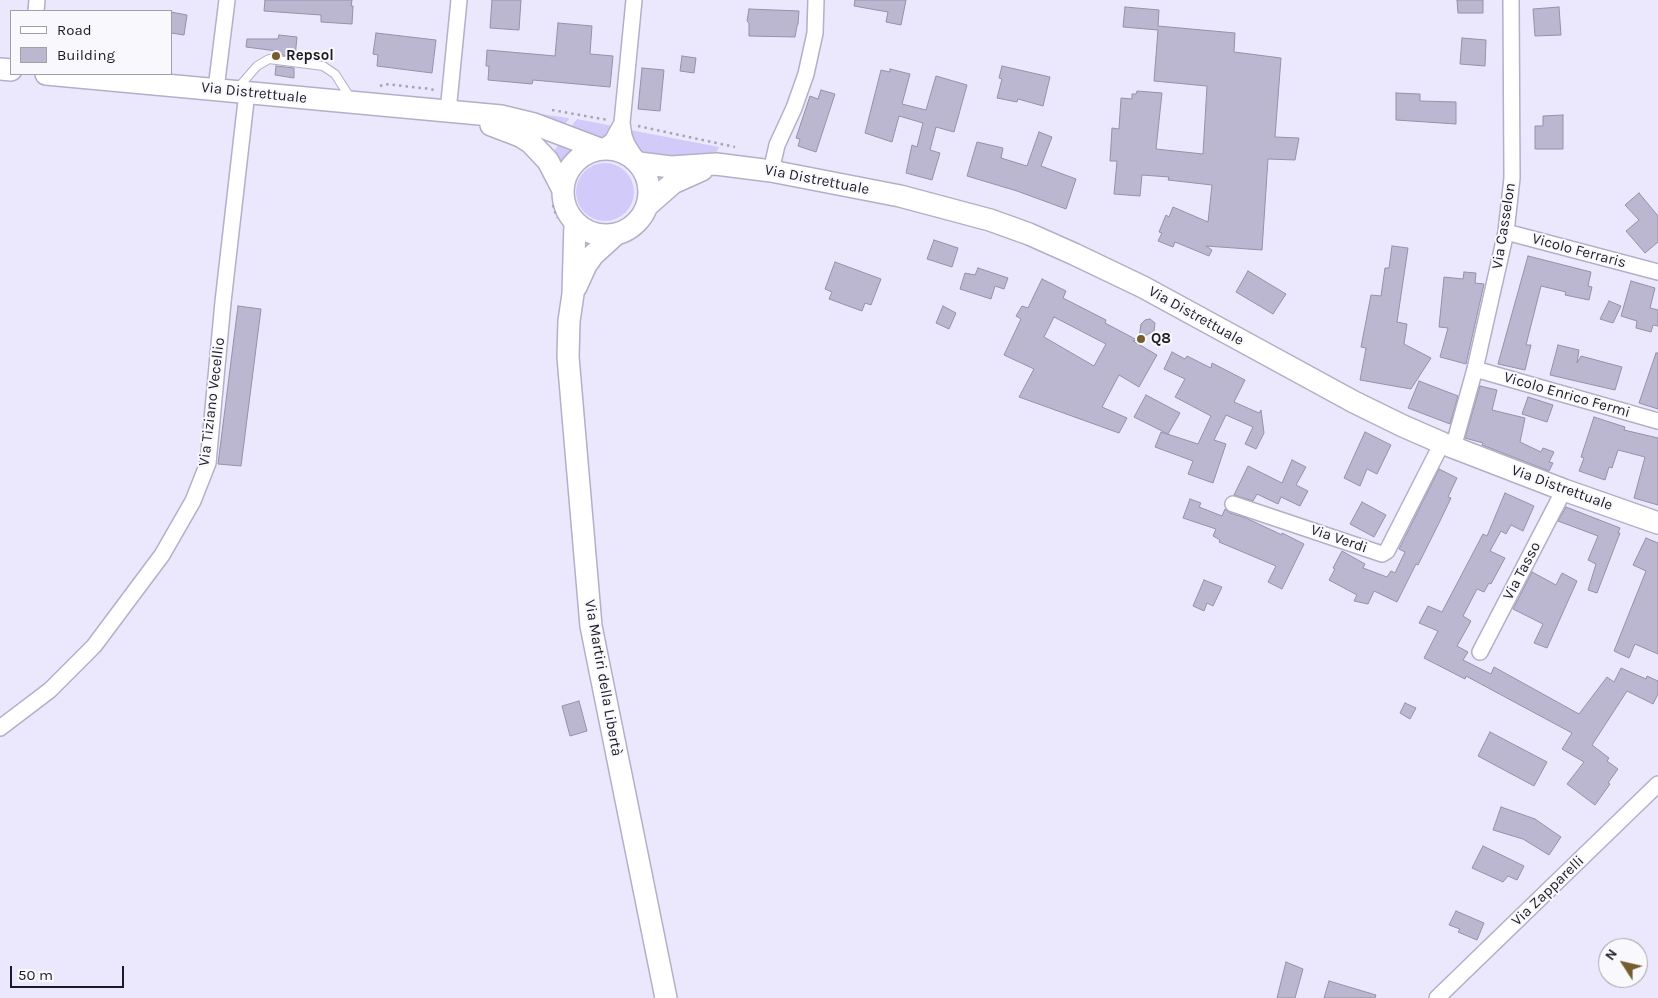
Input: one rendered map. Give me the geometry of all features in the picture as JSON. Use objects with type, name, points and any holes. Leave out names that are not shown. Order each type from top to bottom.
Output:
[{"type":"main road","name":"Via Distrettuale","points":[[57,75],[501,116],[534,124],[600,149],[628,154],[639,163],[671,167],[716,164],[771,171],[947,208],[990,220],[1029,234],[1143,287],[1354,402],[1447,445],[1564,490],[1658,523]]},
{"type":"main road","name":"Via Distrettuale","points":[[455,113],[520,136],[531,143],[548,161],[563,190],[566,207],[575,222]]},
{"type":"main road","points":[[563,190],[566,176],[574,163],[586,154],[600,149]]},
{"type":"main road","points":[[639,163],[649,183],[648,206]]},
{"type":"main road","name":"Via Distrettuale","points":[[573,294],[589,260],[603,245],[615,235],[626,231],[635,224],[643,216],[648,206],[673,183],[716,164]]},
{"type":"main road","points":[[575,222],[586,231],[600,235],[615,235]]},
{"type":"main road","points":[[573,294],[575,222]]},
{"type":"main road","name":"Via Martiri della Libertà","points":[[573,294],[569,321],[568,357],[591,626],[666,998]]},
{"type":"street","name":"Via Tiziano Vecellio","points":[[0,728],[50,690],[94,646],[162,555],[193,501],[208,463],[223,302],[233,91],[227,0]]},
{"type":"street","points":[[455,113],[460,0]]},
{"type":"street","points":[[634,0],[626,123],[627,144],[639,163]]},
{"type":"street","points":[[771,171],[777,145],[794,108],[806,74],[815,34],[816,0]]},
{"type":"street","name":"Via Casselon","points":[[1447,445],[1475,369],[1506,232],[1512,178],[1511,0]]},
{"type":"street","points":[[600,149],[612,141],[626,123]]},
{"type":"street","name":"Vicolo Ferraris","points":[[1506,232],[1656,268]]},
{"type":"street","name":"Vicolo Enrico Fermi","points":[[1475,369],[1658,421]]},
{"type":"street","name":"Via Verdi","points":[[1233,504],[1382,554],[1387,551],[1447,445]]},
{"type":"street","name":"Via Tasso","points":[[1480,652],[1564,490]]},
{"type":"street","name":"Via Zapparelli","points":[[1437,998],[1658,784]]},
{"type":"lane","points":[[233,91],[257,66],[269,59],[324,66],[330,69],[353,103]]},
{"type":"path","points":[[375,90],[386,84],[431,89],[439,93]]},
{"type":"path","points":[[626,123],[735,147]]},
{"type":"shaded area","points":[[514,110],[568,118],[569,119],[563,127]]},
{"type":"shaded area","points":[[577,119],[613,126],[609,135],[598,139],[569,129]]},
{"type":"shaded area","points":[[630,130],[719,147],[716,153],[657,155],[641,151],[635,145]]},
{"type":"shaded area","points":[[561,141],[575,150],[560,168],[552,154]]},
{"type":"shaded area","points":[[599,163],[611,163],[626,171],[634,186],[634,198],[626,213],[611,221],[599,221],[584,213],[576,198],[576,186],[584,171]]},
{"type":"building","points":[[265,0],[352,0],[352,24],[321,22],[321,15],[264,11]]},
{"type":"building","points":[[492,0],[521,0],[519,30],[490,28]]},
{"type":"building","points":[[855,0],[906,0],[901,25],[886,22],[888,12],[854,6]]},
{"type":"building","points":[[1457,0],[1483,0],[1483,13],[1458,13]]},
{"type":"building","points":[[1125,7],[1159,10],[1158,26],[1235,33],[1234,52],[1281,58],[1275,137],[1299,138],[1295,160],[1268,159],[1262,250],[1206,246],[1212,250],[1209,256],[1175,242],[1173,247],[1158,241],[1162,233],[1159,232],[1166,215],[1169,217],[1173,207],[1208,222],[1212,185],[1168,180],[1169,177],[1142,175],[1140,196],[1114,194],[1117,161],[1110,161],[1112,128],[1119,129],[1121,98],[1132,99],[1132,94],[1136,94],[1137,91],[1162,93],[1156,149],[1203,154],[1207,86],[1154,81],[1158,30],[1123,27]]},
{"type":"building","points":[[1559,7],[1561,35],[1535,36],[1533,9]]},
{"type":"building","points":[[749,9],[799,11],[795,37],[749,36],[749,23],[747,21]]},
{"type":"building","points":[[172,12],[187,15],[184,35],[172,33]]},
{"type":"building","points":[[558,23],[592,26],[590,54],[613,56],[610,87],[533,80],[532,84],[488,80],[489,66],[486,66],[487,50],[555,56]]},
{"type":"building","points":[[376,33],[436,40],[432,73],[377,66],[378,55],[373,54]]},
{"type":"building","points":[[279,35],[297,37],[295,57],[277,54],[277,51],[246,47],[247,39],[278,39]]},
{"type":"building","points":[[1462,38],[1486,40],[1485,66],[1460,64]]},
{"type":"building","points":[[682,56],[696,58],[694,73],[680,71]]},
{"type":"building","points":[[276,66],[294,68],[294,78],[275,75]]},
{"type":"building","points":[[1002,66],[1050,77],[1043,106],[1018,99],[1017,102],[997,98],[1002,79],[999,78]]},
{"type":"building","points":[[642,68],[664,70],[660,111],[638,109]]},
{"type":"building","points":[[890,69],[910,74],[902,104],[926,110],[936,76],[967,85],[954,132],[936,127],[930,150],[940,153],[932,180],[906,173],[912,145],[917,147],[923,123],[899,116],[892,142],[865,133],[881,70],[890,72]]},
{"type":"building","points":[[821,90],[835,94],[816,152],[798,146],[800,139],[796,138],[810,96],[818,99]]},
{"type":"building","points":[[1396,93],[1420,94],[1420,101],[1456,102],[1456,124],[1396,120]]},
{"type":"building","points":[[1563,115],[1563,149],[1535,149],[1535,126],[1543,126],[1543,116]]},
{"type":"building","points":[[1039,132],[1052,137],[1041,166],[1076,179],[1066,209],[1017,191],[967,176],[977,142],[1003,148],[1001,158],[1027,166]]},
{"type":"building","points":[[1639,193],[1658,216],[1658,242],[1645,253],[1626,231],[1639,220],[1625,205]]},
{"type":"building","points":[[934,240],[958,248],[952,267],[927,259]]},
{"type":"building","points":[[1392,246],[1408,248],[1397,322],[1407,324],[1404,344],[1431,358],[1411,389],[1360,380],[1366,348],[1361,347],[1371,295],[1381,296],[1385,268],[1389,268]]},
{"type":"building","points":[[1528,256],[1591,272],[1588,286],[1592,287],[1589,300],[1565,295],[1566,292],[1541,286],[1526,345],[1531,345],[1525,370],[1498,364]]},
{"type":"building","points":[[835,262],[881,279],[871,305],[865,303],[862,311],[829,299],[832,292],[825,289]]},
{"type":"building","points":[[978,268],[1008,278],[1004,289],[995,286],[991,299],[960,289],[965,273],[975,275]]},
{"type":"building","points":[[1248,271],[1286,294],[1273,314],[1236,292]]},
{"type":"building","points":[[1464,272],[1476,273],[1475,283],[1484,284],[1466,364],[1440,357],[1448,328],[1439,327],[1444,277],[1463,279]]},
{"type":"building","points":[[1042,279],[1066,291],[1063,298],[1106,320],[1105,323],[1137,340],[1133,341],[1157,355],[1139,387],[1119,375],[1102,407],[1127,418],[1119,433],[1019,397],[1034,369],[1004,355],[1021,319],[1016,316],[1022,306],[1028,308]],"holes":[[[1054,317],[1106,344],[1094,366],[1044,337]]]},
{"type":"building","points":[[1631,281],[1655,288],[1650,308],[1658,310],[1658,326],[1653,325],[1651,332],[1636,328],[1637,321],[1621,316]]},
{"type":"building","points":[[1609,301],[1621,306],[1613,323],[1600,319]]},
{"type":"building","points":[[238,306],[261,309],[241,466],[218,464]]},
{"type":"building","points":[[943,306],[956,313],[949,329],[936,323]]},
{"type":"building","points":[[1150,319],[1155,323],[1154,331],[1139,339],[1141,324],[1145,320]]},
{"type":"building","points":[[1558,345],[1579,350],[1577,363],[1581,356],[1622,367],[1615,390],[1550,375]]},
{"type":"building","points":[[1172,352],[1185,359],[1187,356],[1211,368],[1212,363],[1245,380],[1234,402],[1259,413],[1261,410],[1264,433],[1256,449],[1245,444],[1253,427],[1226,415],[1214,440],[1226,444],[1213,483],[1188,474],[1193,461],[1155,447],[1161,432],[1198,444],[1211,416],[1175,397],[1185,379],[1164,369]]},
{"type":"building","points":[[1656,353],[1658,353],[1658,409],[1639,403]]},
{"type":"building","points":[[1419,381],[1458,396],[1450,424],[1408,408]]},
{"type":"building","points":[[1480,386],[1497,390],[1492,410],[1525,418],[1520,442],[1541,452],[1543,448],[1554,452],[1549,462],[1553,463],[1549,471],[1482,445],[1483,443],[1465,438]]},
{"type":"building","points":[[1146,395],[1180,413],[1168,434],[1134,417]]},
{"type":"building","points":[[1528,397],[1553,405],[1547,422],[1522,414]]},
{"type":"building","points":[[1594,417],[1625,427],[1624,430],[1658,438],[1658,505],[1634,498],[1645,457],[1618,450],[1612,468],[1609,467],[1605,480],[1579,471],[1584,458],[1581,457]]},
{"type":"building","points":[[1365,432],[1391,445],[1377,474],[1367,469],[1360,486],[1344,478]]},
{"type":"building","points":[[1292,460],[1306,467],[1296,485],[1308,491],[1300,506],[1281,497],[1278,504],[1257,494],[1253,501],[1234,495],[1248,466],[1282,483]]},
{"type":"building","points":[[1439,469],[1457,478],[1448,497],[1451,498],[1418,565],[1416,564],[1397,602],[1374,591],[1368,604],[1354,601],[1357,595],[1329,580],[1342,551],[1365,564],[1363,568],[1387,577],[1391,571],[1395,573],[1405,552],[1399,549]]},
{"type":"building","points":[[1505,493],[1534,506],[1523,531],[1511,525],[1506,534],[1501,531],[1490,551],[1505,558],[1491,584],[1489,583],[1484,592],[1477,589],[1463,616],[1471,621],[1457,646],[1468,652],[1463,660],[1491,674],[1494,667],[1579,714],[1607,677],[1614,682],[1621,668],[1646,679],[1647,676],[1658,681],[1658,694],[1653,704],[1627,691],[1592,745],[1609,758],[1607,761],[1618,769],[1595,805],[1567,784],[1584,762],[1562,749],[1572,733],[1466,676],[1465,679],[1424,658],[1438,631],[1419,623],[1428,606],[1442,612],[1483,534],[1487,536]]},
{"type":"building","points":[[1190,499],[1201,503],[1199,507],[1222,516],[1225,509],[1230,513],[1246,518],[1282,535],[1282,533],[1304,544],[1282,589],[1268,582],[1276,566],[1219,542],[1220,540],[1213,536],[1216,529],[1183,518]]},
{"type":"building","points":[[1362,502],[1386,515],[1374,537],[1350,524]]},
{"type":"building","points":[[1566,507],[1620,528],[1618,533],[1620,533],[1597,593],[1588,590],[1596,564],[1588,560],[1598,536],[1558,521]]},
{"type":"building","points":[[1646,538],[1658,543],[1658,654],[1635,644],[1629,658],[1614,651],[1646,571],[1633,565]]},
{"type":"building","points":[[1532,572],[1556,585],[1562,573],[1577,581],[1547,648],[1534,643],[1543,624],[1513,609]]},
{"type":"building","points":[[1204,580],[1222,587],[1213,606],[1207,603],[1204,611],[1193,606]]},
{"type":"building","points":[[579,701],[587,731],[570,736],[562,706]]},
{"type":"building","points":[[1405,703],[1416,708],[1410,719],[1400,713]]},
{"type":"building","points":[[1490,732],[1547,762],[1534,786],[1478,756]]},
{"type":"building","points":[[1501,807],[1535,819],[1561,837],[1549,855],[1523,839],[1493,830]]},
{"type":"building","points":[[1483,846],[1524,866],[1517,880],[1508,876],[1503,882],[1472,868]]},
{"type":"building","points":[[1456,911],[1484,923],[1477,940],[1458,932],[1460,929],[1449,925]]},
{"type":"building","points":[[1286,962],[1303,969],[1295,998],[1277,998]]},
{"type":"building","points":[[1329,981],[1376,995],[1375,998],[1324,998]]},
{"type":"place","name":"Repsol","points":[[276,56]]},
{"type":"place","name":"Q8","points":[[1141,339]]}]
